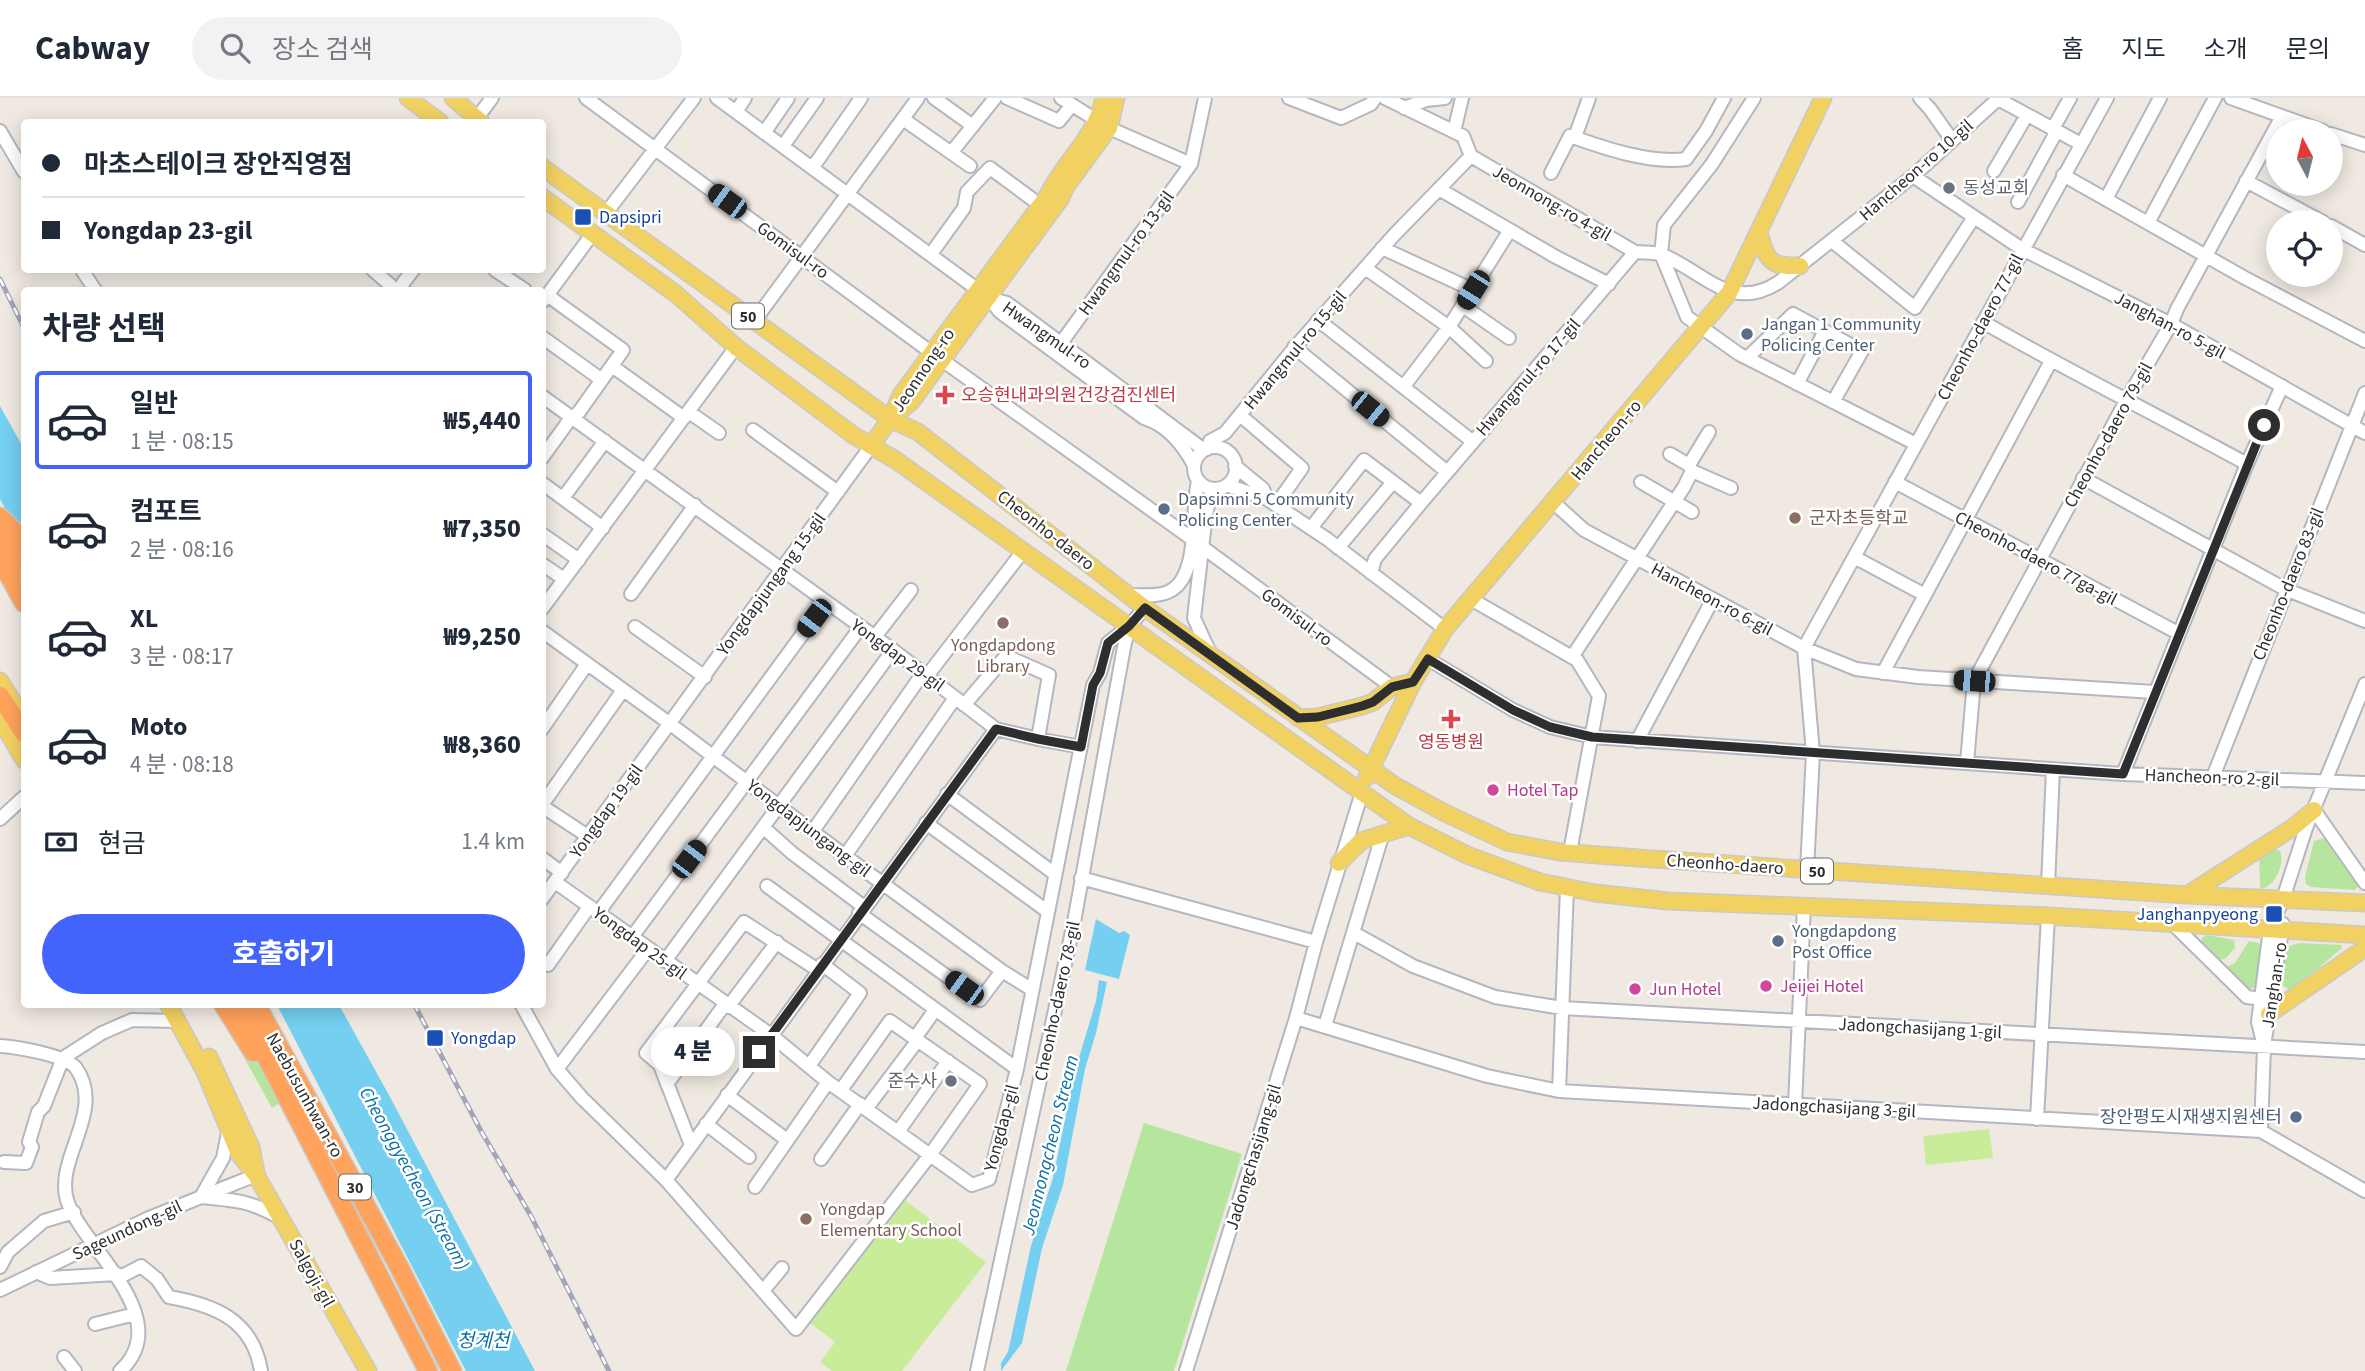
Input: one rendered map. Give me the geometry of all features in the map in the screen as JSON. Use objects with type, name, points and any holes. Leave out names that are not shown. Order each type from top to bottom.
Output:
[{"type":"highway","points":[[0,517],[21,542]]},
{"type":"highway","points":[[0,540],[21,577]]},
{"type":"highway","points":[[0,559],[21,598]]},
{"type":"highway","points":[[0,696],[21,728]]},
{"type":"highway","points":[[226,1008],[313,1147]]},
{"type":"highway","name":"Naebusunhwan-ro","points":[[241,1008],[428,1371]]},
{"type":"highway","name":"Naebusunhwan-ro","points":[[258,1008],[398,1265],[452,1371]]},
{"type":"main road","points":[[408,98],[436,119]]},
{"type":"main road","points":[[453,98],[475,119]]},
{"type":"main road","name":"Jeonnong-ro","points":[[1104,98],[1104,125]]},
{"type":"main road","name":"Jeonnong-ro","points":[[890,419],[901,395],[937,357],[1104,125],[1116,98]]},
{"type":"main road","name":"Hancheon-ro","points":[[1370,769],[1413,682],[1445,629],[1730,293],[1823,98]]},
{"type":"main road","name":"Cheonho-daero","points":[[546,170],[890,419],[918,432],[1145,608],[1370,769],[1443,812],[1507,842],[1570,852],[1807,870],[2188,895],[2365,903]]},
{"type":"main road","name":"Cheonho-daero","points":[[546,200],[676,295],[736,347],[853,435],[897,461],[1409,826],[1467,855],[1539,882],[1668,901],[2048,916],[2365,935]]},
{"type":"main road","points":[[1759,232],[1766,254],[1772,262],[1780,266],[1800,266]]},
{"type":"main road","name":"Yongdapjungang 15-gil","points":[[871,446],[890,419]]},
{"type":"main road","points":[[0,681],[21,713]]},
{"type":"main road","points":[[1298,718],[1318,717],[1362,706],[1373,702],[1392,687],[1413,682]]},
{"type":"main road","points":[[1,722],[21,755]]},
{"type":"main road","points":[[1362,792],[1370,769]]},
{"type":"main road","points":[[2188,895],[2292,828],[2315,810]]},
{"type":"main road","points":[[1339,863],[1361,841],[1409,826]]},
{"type":"main road","points":[[2265,1007],[2365,947]]},
{"type":"main road","name":"Salgoji-gil","points":[[170,1008],[205,1072],[239,1154],[256,1175],[368,1371]]},
{"type":"main road","name":"Salgoji-gil","points":[[182,1008],[215,1067],[251,1147],[256,1175]]},
{"type":"street","points":[[478,119],[492,98]]},
{"type":"street","name":"Gomisul-ro","points":[[586,98],[1392,687]]},
{"type":"street","points":[[606,213],[694,98]]},
{"type":"street","name":"Hwangmul-ro","points":[[718,98],[984,294],[1000,312],[1182,444],[1194,465]]},
{"type":"street","points":[[736,111],[745,98]]},
{"type":"street","points":[[783,146],[817,98]]},
{"type":"street","points":[[813,167],[861,98]]},
{"type":"street","points":[[755,320],[918,98]]},
{"type":"street","points":[[934,98],[973,126]]},
{"type":"street","points":[[951,153],[995,98]]},
{"type":"street","points":[[1007,98],[1059,121],[1066,102],[1104,125],[1191,164],[1205,98]]},
{"type":"street","points":[[1289,98],[1340,118],[1371,104],[1375,98]]},
{"type":"street","name":"Jeonnong-ro 4-gil","points":[[1385,98],[1463,136],[1471,156],[1636,252],[1661,254],[1730,293]]},
{"type":"street","points":[[1404,108],[1426,100],[1445,98]]},
{"type":"street","points":[[1454,132],[1462,98]]},
{"type":"street","points":[[1575,138],[1588,98]]},
{"type":"street","points":[[1551,173],[1570,136],[1598,146],[1658,159],[1686,159],[1706,131],[1724,98]]},
{"type":"street","points":[[1754,98],[1712,164],[1664,225],[1661,254],[1687,317],[1747,358],[1916,444]]},
{"type":"street","points":[[1920,98],[1952,141]]},
{"type":"street","name":"Hancheon-ro 10-gil","points":[[1730,293],[1765,291],[1800,266],[1913,176],[1998,98],[2081,144]]},
{"type":"street","points":[[2018,202],[2054,136],[2054,130],[2070,98]]},
{"type":"street","name":"Cheonho-daero 77-gil","points":[[1804,648],[2107,98]]},
{"type":"street","points":[[2106,200],[2160,98]]},
{"type":"street","points":[[2148,223],[2214,98]]},
{"type":"street","points":[[2231,98],[2284,119]]},
{"type":"street","points":[[764,133],[786,99]]},
{"type":"street","points":[[1994,171],[2027,115]]},
{"type":"street","name":"Cheonho-daero 79-gil","points":[[1967,763],[1974,681],[2281,118]]},
{"type":"street","points":[[903,119],[970,166]]},
{"type":"street","points":[[0,131],[21,167]]},
{"type":"street","points":[[2343,138],[2365,145]]},
{"type":"street","name":"Hwangmul-ro 15-gil","points":[[1206,450],[1210,440],[1221,434],[1240,415],[1294,347],[1382,248],[1471,156]]},
{"type":"street","name":"Hwangmul-ro 13-gil","points":[[1060,343],[1191,164]]},
{"type":"street","points":[[930,254],[964,208],[967,192],[990,167],[1032,199]]},
{"type":"street","points":[[2063,175],[2365,341]]},
{"type":"street","name":"Janghan-ro 5-gil","points":[[1913,176],[2022,249],[2171,324],[2365,433]]},
{"type":"street","points":[[2246,181],[2300,210]]},
{"type":"street","points":[[1439,189],[1609,284]]},
{"type":"street","points":[[1832,241],[1915,308],[1974,217]]},
{"type":"street","points":[[1404,386],[1449,327],[1510,230]]},
{"type":"street","points":[[546,297],[593,233]]},
{"type":"street","points":[[2343,233],[2365,245]]},
{"type":"street","points":[[1382,248],[1473,290]]},
{"type":"street","name":"Hwangmul-ro 17-gil","points":[[1371,573],[1375,559],[1446,471],[1636,252]]},
{"type":"street","points":[[1365,268],[1449,327],[1486,361]]},
{"type":"street","points":[[376,273],[393,287]]},
{"type":"street","points":[[500,273],[520,287]]},
{"type":"street","name":"Hwangmul-ro","points":[[984,294],[1007,303],[1206,450]]},
{"type":"street","points":[[546,299],[623,350]]},
{"type":"street","points":[[1463,306],[1509,338]]},
{"type":"street","points":[[1747,358],[1793,314],[1863,351],[1833,402]]},
{"type":"street","points":[[1318,320],[1472,441]]},
{"type":"street","points":[[1983,322],[2051,361],[2247,464]]},
{"type":"street","points":[[1797,384],[1825,331]]},
{"type":"street","points":[[546,452],[632,339]]},
{"type":"street","points":[[546,340],[602,380]]},
{"type":"street","points":[[546,604],[736,347]]},
{"type":"street","points":[[1294,347],[1446,471]]},
{"type":"street","points":[[1883,673],[2051,361]]},
{"type":"street","points":[[612,366],[686,415],[719,433]]},
{"type":"street","points":[[2123,774],[2212,549],[2282,386]]},
{"type":"street","name":"Cheonho-daero 83-gil","points":[[2213,777],[2285,589],[2365,393]]},
{"type":"street","name":"Yongdap 29-gil","points":[[546,399],[893,650],[996,729],[1081,747]]},
{"type":"street","points":[[1240,415],[1301,468],[1271,502]]},
{"type":"street","points":[[753,430],[838,492]]},
{"type":"street","points":[[1572,657],[1674,501],[1709,432]]},
{"type":"street","points":[[1185,434],[1196,437],[1221,434],[1235,466],[1263,489],[1271,502]]},
{"type":"street","points":[[563,498],[605,441]]},
{"type":"street","name":"Yongdapjungang 15-gil","points":[[669,723],[871,446]]},
{"type":"street","points":[[1211,655],[1194,618],[1198,481],[1194,465],[1198,456],[1206,450],[1217,448],[1227,452]]},
{"type":"street","points":[[1670,453],[1690,468],[1731,488]]},
{"type":"street","points":[[1311,528],[1364,460],[1420,503]]},
{"type":"street","points":[[1208,510],[1220,498],[1234,476],[1235,466]]},
{"type":"street","points":[[2083,478],[2285,589],[2365,621]]},
{"type":"street","points":[[1198,481],[1206,487],[1227,487],[1271,502],[1311,528],[1445,629]]},
{"type":"street","points":[[1338,548],[1393,482]]},
{"type":"street","points":[[1640,482],[1692,512]]},
{"type":"street","name":"Cheonho-daero 77ga-gil","points":[[1895,482],[2178,634]]},
{"type":"street","points":[[546,486],[603,528]]},
{"type":"street","points":[[1197,543],[1210,498],[1227,487]]},
{"type":"street","name":"Hancheon-ro 6-gil","points":[[1553,502],[1584,530],[1804,648],[1856,669],[1974,681],[2154,692]]},
{"type":"street","points":[[631,594],[695,505]]},
{"type":"street","points":[[546,537],[579,560]]},
{"type":"street","points":[[813,831],[925,675],[1023,551]]},
{"type":"street","points":[[1854,557],[1926,596]]},
{"type":"street","points":[[1131,596],[1161,595],[1173,590],[1194,562]]},
{"type":"street","points":[[546,567],[564,579]]},
{"type":"street","points":[[874,638],[911,590]]},
{"type":"street","points":[[1471,599],[1577,660],[1599,696],[1570,852]]},
{"type":"street","points":[[1637,741],[1713,599]]},
{"type":"street","points":[[546,964],[548,965],[593,910],[826,601]]},
{"type":"street","points":[[1129,626],[1145,608]]},
{"type":"street","name":"Yongdap-gil","points":[[930,1155],[972,1185],[989,1179],[1017,1069],[1093,685],[1100,673],[1108,643],[1129,626]]},
{"type":"street","name":"Cheonho-daero 78-gil","points":[[977,1371],[1082,878],[1129,626]]},
{"type":"street","points":[[635,627],[705,677]]},
{"type":"street","points":[[632,937],[860,628]]},
{"type":"street","name":"Yongdapjungang-gil","points":[[546,634],[1002,971],[1031,989]]},
{"type":"street","points":[[1804,648],[1813,752],[1807,870]]},
{"type":"street","points":[[665,961],[893,650]]},
{"type":"street","points":[[845,856],[960,701],[1006,656],[1049,675],[1038,739]]},
{"type":"street","name":"Hancheon-ro 2-gil","points":[[1428,659],[1513,710],[1550,727],[1592,737],[2123,774],[2365,783]]},
{"type":"street","points":[[546,723],[587,664]]},
{"type":"street","name":"Janghan-ro","points":[[2264,1046],[2265,1007],[2283,899],[2306,828],[2365,684]]},
{"type":"street","points":[[546,799],[623,690]]},
{"type":"street","name":"Yongdap 19-gil","points":[[546,894],[669,723]]},
{"type":"street","points":[[666,1180],[996,729]]},
{"type":"street","points":[[2048,886],[2053,769]]},
{"type":"street","points":[[1082,878],[1317,942],[1362,792]]},
{"type":"street","points":[[947,794],[1055,874]]},
{"type":"street","points":[[0,819],[21,800]]},
{"type":"street","points":[[546,808],[589,837]]},
{"type":"street","points":[[2315,810],[2365,883]]},
{"type":"street","points":[[926,822],[1048,911]]},
{"type":"street","points":[[764,828],[862,910],[980,1000],[1002,971]]},
{"type":"street","points":[[1325,1026],[1383,832]]},
{"type":"street","name":"Yongdap 25-gil","points":[[546,862],[593,910],[771,1035],[828,1082],[930,1155]]},
{"type":"street","points":[[767,886],[1017,1069]]},
{"type":"street","points":[[1559,1091],[1566,888]]},
{"type":"street","points":[[1795,1105],[1804,905]]},
{"type":"street","points":[[2037,1119],[2048,916]]},
{"type":"street","points":[[691,1145],[660,1065],[646,1053],[744,922],[860,993],[809,1066]]},
{"type":"street","points":[[2174,924],[2247,997],[2265,1007]]},
{"type":"street","name":"Jadongchasijang 1-gil","points":[[1354,933],[1413,966],[1495,998],[1562,1008],[2365,1052]]},
{"type":"street","points":[[667,1084],[777,942]]},
{"type":"street","name":"Jadongchasijang-gil","points":[[1186,1371],[1296,1018],[1317,942]]},
{"type":"street","points":[[557,1069],[648,948]]},
{"type":"street","points":[[523,1008],[557,1069],[666,1180],[796,1329],[930,1155],[980,1084],[890,1021],[841,1090]]},
{"type":"street","points":[[821,1159],[916,1039],[935,1010]]},
{"type":"street","name":"Jadongchasijang 3-gil","points":[[1296,1018],[1487,1076],[1559,1091],[2261,1131],[2365,1191]]},
{"type":"street","points":[[4,1162],[26,1163],[32,1147],[29,1142],[38,1112],[44,1106],[63,1058],[102,1033],[132,1020],[177,1021]]},
{"type":"street","points":[[0,1045],[63,1058],[75,1066],[84,1085],[84,1118],[69,1163],[65,1185],[68,1203],[117,1274],[135,1314],[135,1353],[120,1371]]},
{"type":"street","points":[[2261,1131],[2264,1046]]},
{"type":"street","points":[[898,1132],[948,1061]]},
{"type":"street","points":[[755,1187],[828,1082]]},
{"type":"street","points":[[727,1095],[788,1140]]},
{"type":"street","points":[[706,1124],[749,1157]]},
{"type":"street","points":[[229,1128],[223,1158],[201,1197],[243,1200],[282,1219]]},
{"type":"street","name":"Sageundong-gil","points":[[0,1290],[94,1244],[256,1175]]},
{"type":"street","points":[[2,1258],[44,1221],[74,1212]]},
{"type":"street","points":[[36,1272],[50,1278],[117,1274],[122,1276],[141,1266],[157,1279],[169,1297],[191,1301],[227,1314],[249,1335],[259,1358],[261,1371]]},
{"type":"street","points":[[763,1291],[782,1268]]},
{"type":"street","points":[[95,1324],[135,1314]]},
{"type":"street","points":[[64,1357],[75,1371]]},
{"type":"green space","points":[[2324,838],[2358,886],[2355,890],[2311,887],[2306,884],[2305,877],[2314,841]]},
{"type":"green space","points":[[2274,848],[2280,851],[2280,867],[2272,883],[2263,889],[2260,887],[2259,855]]},
{"type":"green space","points":[[2207,935],[2234,940],[2235,948],[2226,958],[2217,961],[2202,943],[2202,938]]},
{"type":"green space","points":[[2249,941],[2259,943],[2261,951],[2255,987],[2247,990],[2224,968],[2235,963]]},
{"type":"green space","points":[[2299,943],[2341,945],[2342,948],[2290,990],[2278,980],[2286,947]]},
{"type":"green space","points":[[229,1030],[301,1090],[272,1108]]},
{"type":"green space","points":[[1144,1123],[1242,1154],[1174,1371],[1066,1371]]},
{"type":"green space","points":[[1989,1129],[1993,1158],[1926,1165],[1923,1136]]},
{"type":"green space","points":[[905,1200],[986,1262],[902,1371],[832,1371],[820,1362],[835,1342],[810,1323]]},
{"type":"water","points":[[0,406],[21,444],[21,538],[0,499]]},
{"type":"water","points":[[1096,919],[1119,933],[1124,931],[1130,935],[1119,979],[1085,970]]},
{"type":"water","points":[[1099,980],[1107,982],[1085,1069],[1063,1185],[1042,1248],[1022,1343],[1001,1371],[1001,1363],[1008,1352],[1031,1246],[1053,1178],[1075,1071],[1096,1001]]},
{"type":"water","name":"청계천","points":[[279,1008],[341,1008],[535,1371],[466,1371]]},
{"type":"railway","points":[[0,279],[21,322]]},
{"type":"railway","points":[[416,1008],[481,1131],[531,1216],[609,1371]]},
{"type":"place","name":"동성교회","points":[[1949,188]]},
{"type":"place","name":"Dapsipri","points":[[583,217]]},
{"type":"place","name":"Jangan 1 Community Policing Center","points":[[1747,334]]},
{"type":"place","name":"오승현내과의원건강검진센터","points":[[945,395]]},
{"type":"place","name":"Dapsimni 5 Community Policing Center","points":[[1164,509]]},
{"type":"place","name":"군자초등학교","points":[[1795,518]]},
{"type":"place","name":"Yongdapdong Library","points":[[1003,623]]},
{"type":"place","name":"영동병원","points":[[1451,719]]},
{"type":"place","name":"Hotel Tap","points":[[1493,790]]},
{"type":"place","name":"Janghanpyeong","points":[[2274,914]]},
{"type":"place","name":"Yongdapdong Post Office","points":[[1778,941]]},
{"type":"place","name":"Jeijei Hotel","points":[[1766,986]]},
{"type":"place","name":"Jun Hotel","points":[[1635,989]]},
{"type":"place","name":"Yongdap","points":[[435,1038]]},
{"type":"place","name":"준수사","points":[[951,1081]]},
{"type":"place","name":"장안평도시재생지원센터","points":[[2296,1117]]},
{"type":"place","name":"Yongdap Elementary School","points":[[806,1219]]},
{"type":"route","points":[[759,1052],[996,729],[1081,747],[1093,685],[1100,673],[1108,643],[1145,608],[1298,718],[1328,715],[1373,702],[1392,687],[1413,682],[1428,659],[1513,710],[1550,727],[1592,737],[2123,774],[2264,425]]},
{"type":"water label","name":"Jeonnongcheon Stream","points":[[1049,1145]]},
{"type":"water label","name":"Cheonggyecheon (Stream)","points":[[415,1178]]}]
